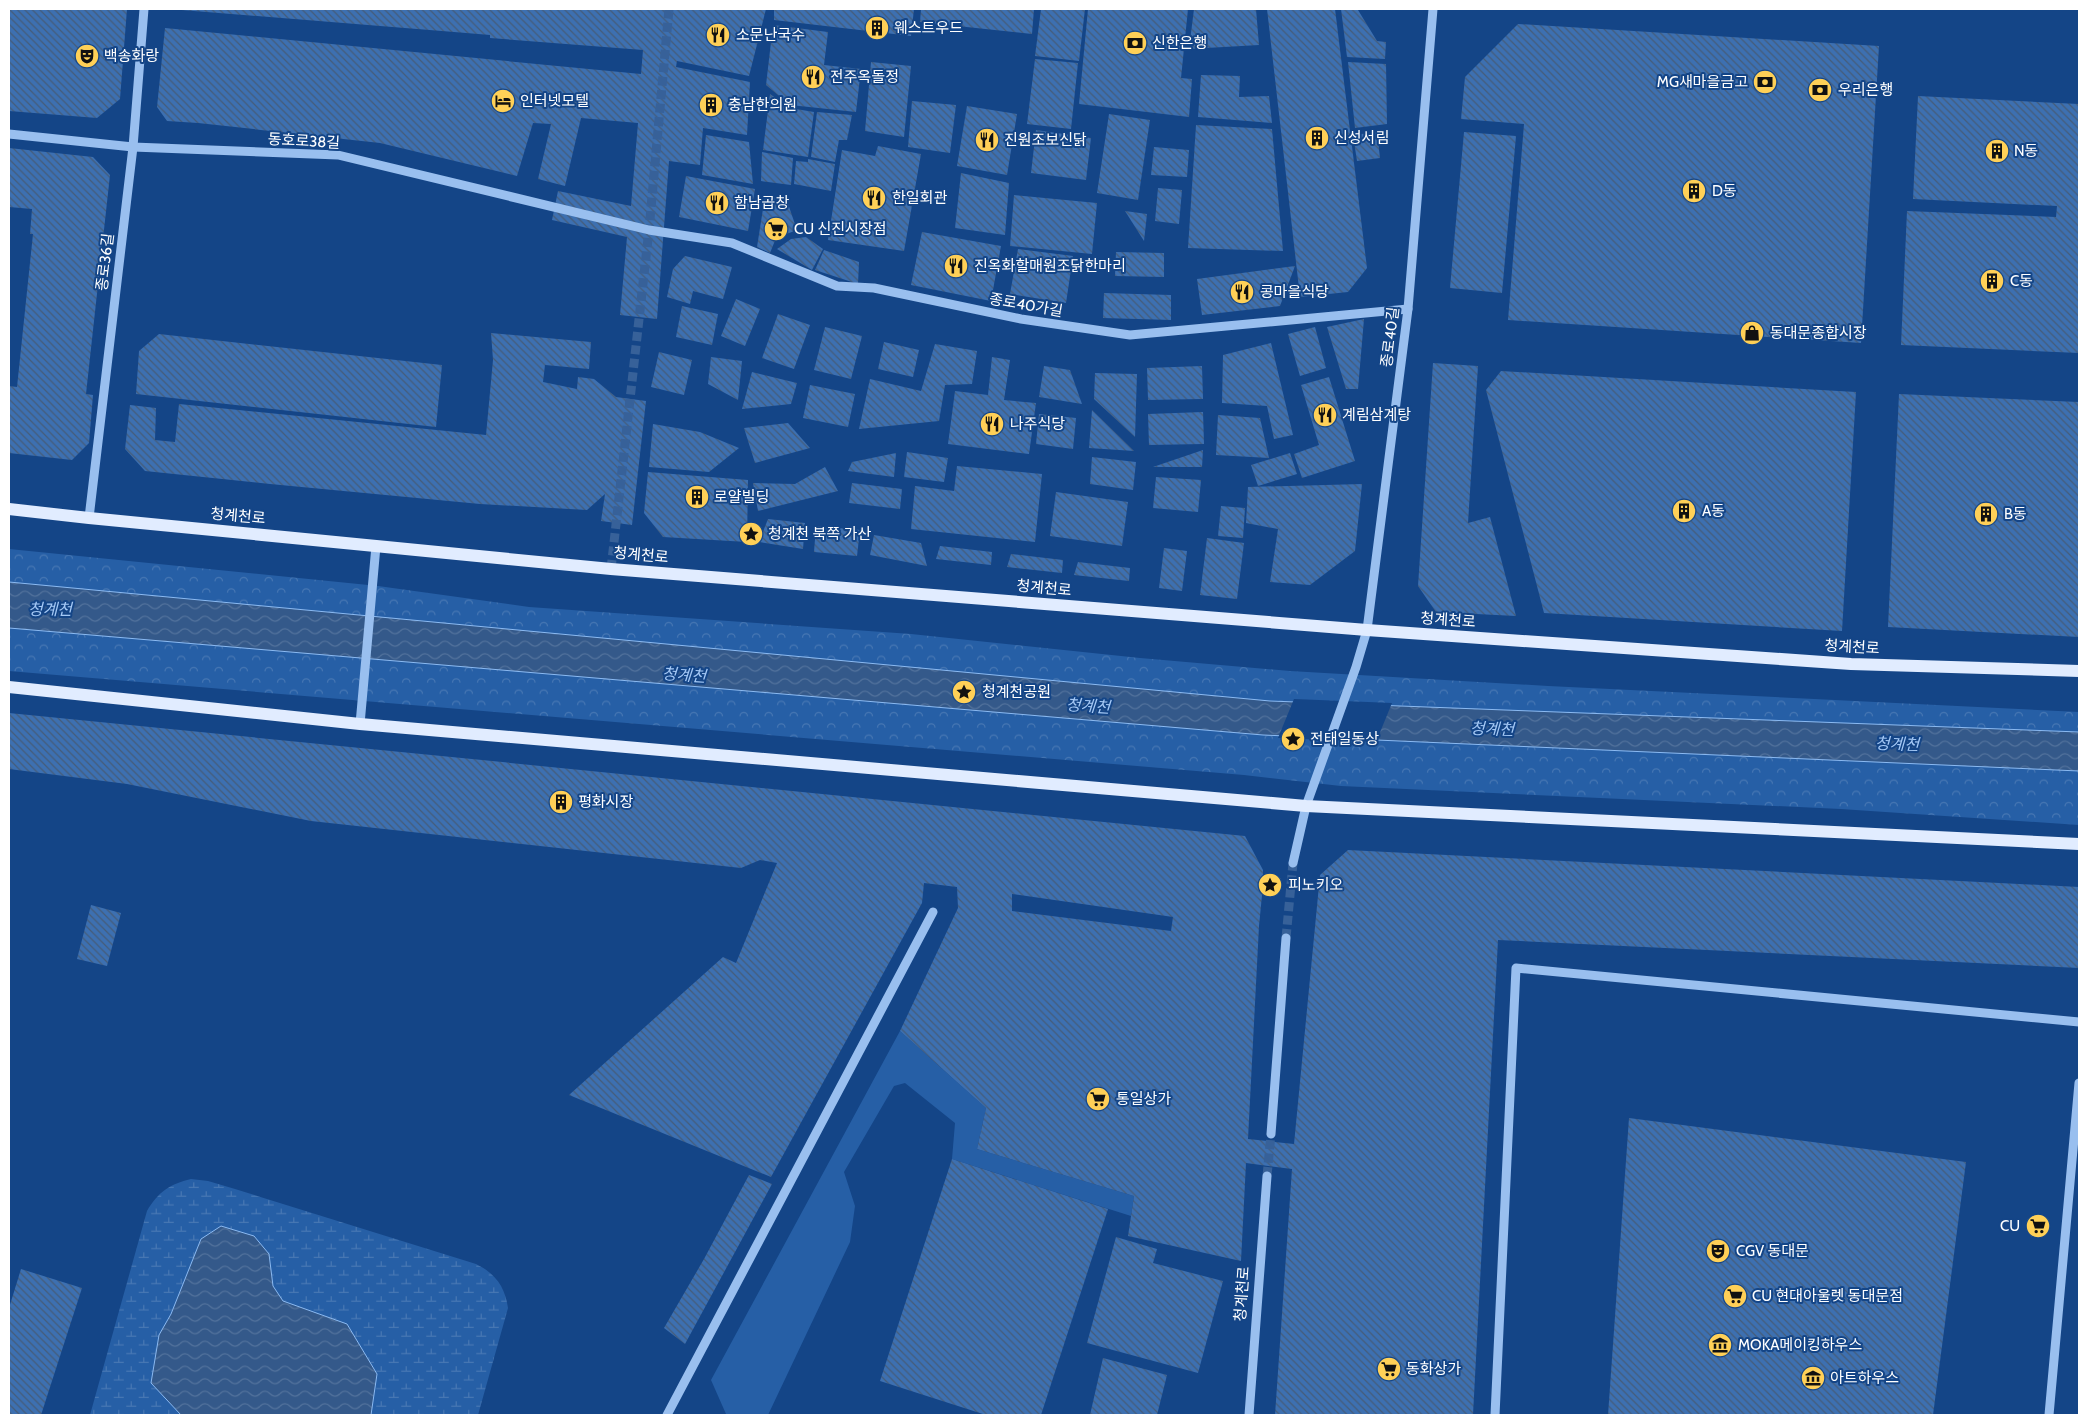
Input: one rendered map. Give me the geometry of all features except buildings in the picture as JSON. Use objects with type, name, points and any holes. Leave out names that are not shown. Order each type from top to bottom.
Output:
[{"type":"main road","name":"청계천로","points":[[9,509],[611,569],[1367,630],[1851,664],[2079,670]]},
{"type":"main road","points":[[9,687],[360,724],[1306,806],[2079,844]]},
{"type":"street","name":"종로36길","points":[[88,518],[133,147],[144,9]]},
{"type":"street","name":"종로40길","points":[[1306,806],[1367,630],[1408,309],[1433,9]]},
{"type":"street","name":"동호로38길","points":[[9,134],[133,147],[338,156],[649,230]]},
{"type":"street","name":"종로40가길","points":[[649,230],[732,243],[838,286],[874,288],[1021,319],[1130,336],[1408,309]]},
{"type":"street","points":[[360,724],[376,546]]},
{"type":"street","points":[[1293,863],[1306,806]]},
{"type":"street","points":[[667,1415],[933,912]]},
{"type":"street","points":[[1270,1134],[1286,938]]},
{"type":"street","points":[[1496,1415],[1516,968],[2079,1022]]},
{"type":"street","points":[[2049,1415],[2079,1083]]},
{"type":"street","name":"청계천로","points":[[1249,1415],[1268,1176]]},
{"type":"green space","name":"청계천공원","points":[[9,549],[378,586],[529,607],[911,634],[1140,658],[1290,671],[1548,686],[2079,712],[2079,825],[1841,809],[1341,786],[1244,775],[9,671]]},
{"type":"green space","points":[[900,1031],[986,1108],[977,1149],[1134,1196],[1131,1216],[952,1159],[955,1123],[905,1083],[894,1086],[844,1172],[855,1206],[850,1242],[768,1415],[726,1414],[711,1380]]},
{"type":"green space","points":[[191,1179],[208,1181],[235,1189],[476,1264],[489,1272],[502,1287],[508,1308],[478,1415],[371,1415],[377,1374],[347,1324],[283,1301],[273,1286],[269,1254],[254,1236],[201,1239],[171,1314],[159,1335],[151,1383],[181,1415],[90,1415],[147,1211],[165,1190],[177,1183]]},
{"type":"water","name":"청계천","points":[[9,582],[1270,701],[2079,732],[2079,771],[1263,735],[9,628]]},
{"type":"water","points":[[221,1226],[254,1236],[269,1254],[273,1286],[283,1301],[347,1324],[377,1374],[371,1415],[181,1415],[151,1383],[159,1335],[171,1314],[201,1239]]},
{"type":"pier","points":[[1294,699],[1392,703],[1376,742],[1278,738]]},
{"type":"tunnel","points":[[611,569],[649,230],[669,9]]},
{"type":"tunnel","points":[[1286,938],[1293,863]]},
{"type":"tunnel","points":[[1267,1176],[1271,1134]]},
{"type":"place","name":"웨스트우드","points":[[877,28]]},
{"type":"place","name":"소문난국수","points":[[718,35]]},
{"type":"place","name":"신한은행","points":[[1135,43]]},
{"type":"place","name":"백송화랑","points":[[87,56]]},
{"type":"place","name":"전주옥돌정","points":[[813,77]]},
{"type":"place","name":"MG새마을금고","points":[[1765,82]]},
{"type":"place","name":"우리은행","points":[[1820,90]]},
{"type":"place","name":"인터넷모텔","points":[[503,101]]},
{"type":"place","name":"충남한의원","points":[[711,105]]},
{"type":"place","name":"신성서림","points":[[1317,138]]},
{"type":"place","name":"진원조보신닭","points":[[987,140]]},
{"type":"place","name":"N동","points":[[1997,151]]},
{"type":"place","name":"D동","points":[[1694,191]]},
{"type":"place","name":"한일회관","points":[[874,198]]},
{"type":"place","name":"함남곱창","points":[[717,203]]},
{"type":"place","name":"CU 신진시장점","points":[[776,229]]},
{"type":"place","name":"진옥화할매원조닭한마리","points":[[956,266]]},
{"type":"place","name":"C동","points":[[1992,281]]},
{"type":"place","name":"콩마을식당","points":[[1242,292]]},
{"type":"place","name":"동대문종합시장","points":[[1752,333]]},
{"type":"place","name":"계림삼계탕","points":[[1325,415]]},
{"type":"place","name":"나주식당","points":[[992,424]]},
{"type":"place","name":"로얄빌딩","points":[[697,497]]},
{"type":"place","name":"A동","points":[[1684,511]]},
{"type":"place","name":"B동","points":[[1986,514]]},
{"type":"place","name":"청계천 북쪽 가산","points":[[751,534]]},
{"type":"place","name":"청계천공원","points":[[964,692]]},
{"type":"place","name":"전태일동상","points":[[1293,739]]},
{"type":"place","name":"평화시장","points":[[561,802]]},
{"type":"place","name":"피노키오","points":[[1270,885]]},
{"type":"place","name":"통일상가","points":[[1098,1099]]},
{"type":"place","name":"CU","points":[[2038,1226]]},
{"type":"place","name":"CGV 동대문","points":[[1718,1251]]},
{"type":"place","name":"CU 현대아울렛 동대문점","points":[[1735,1296]]},
{"type":"place","name":"MOKA메이킹하우스","points":[[1720,1345]]},
{"type":"place","name":"동화상가","points":[[1389,1369]]},
{"type":"place","name":"아트하우스","points":[[1813,1378]]}]
